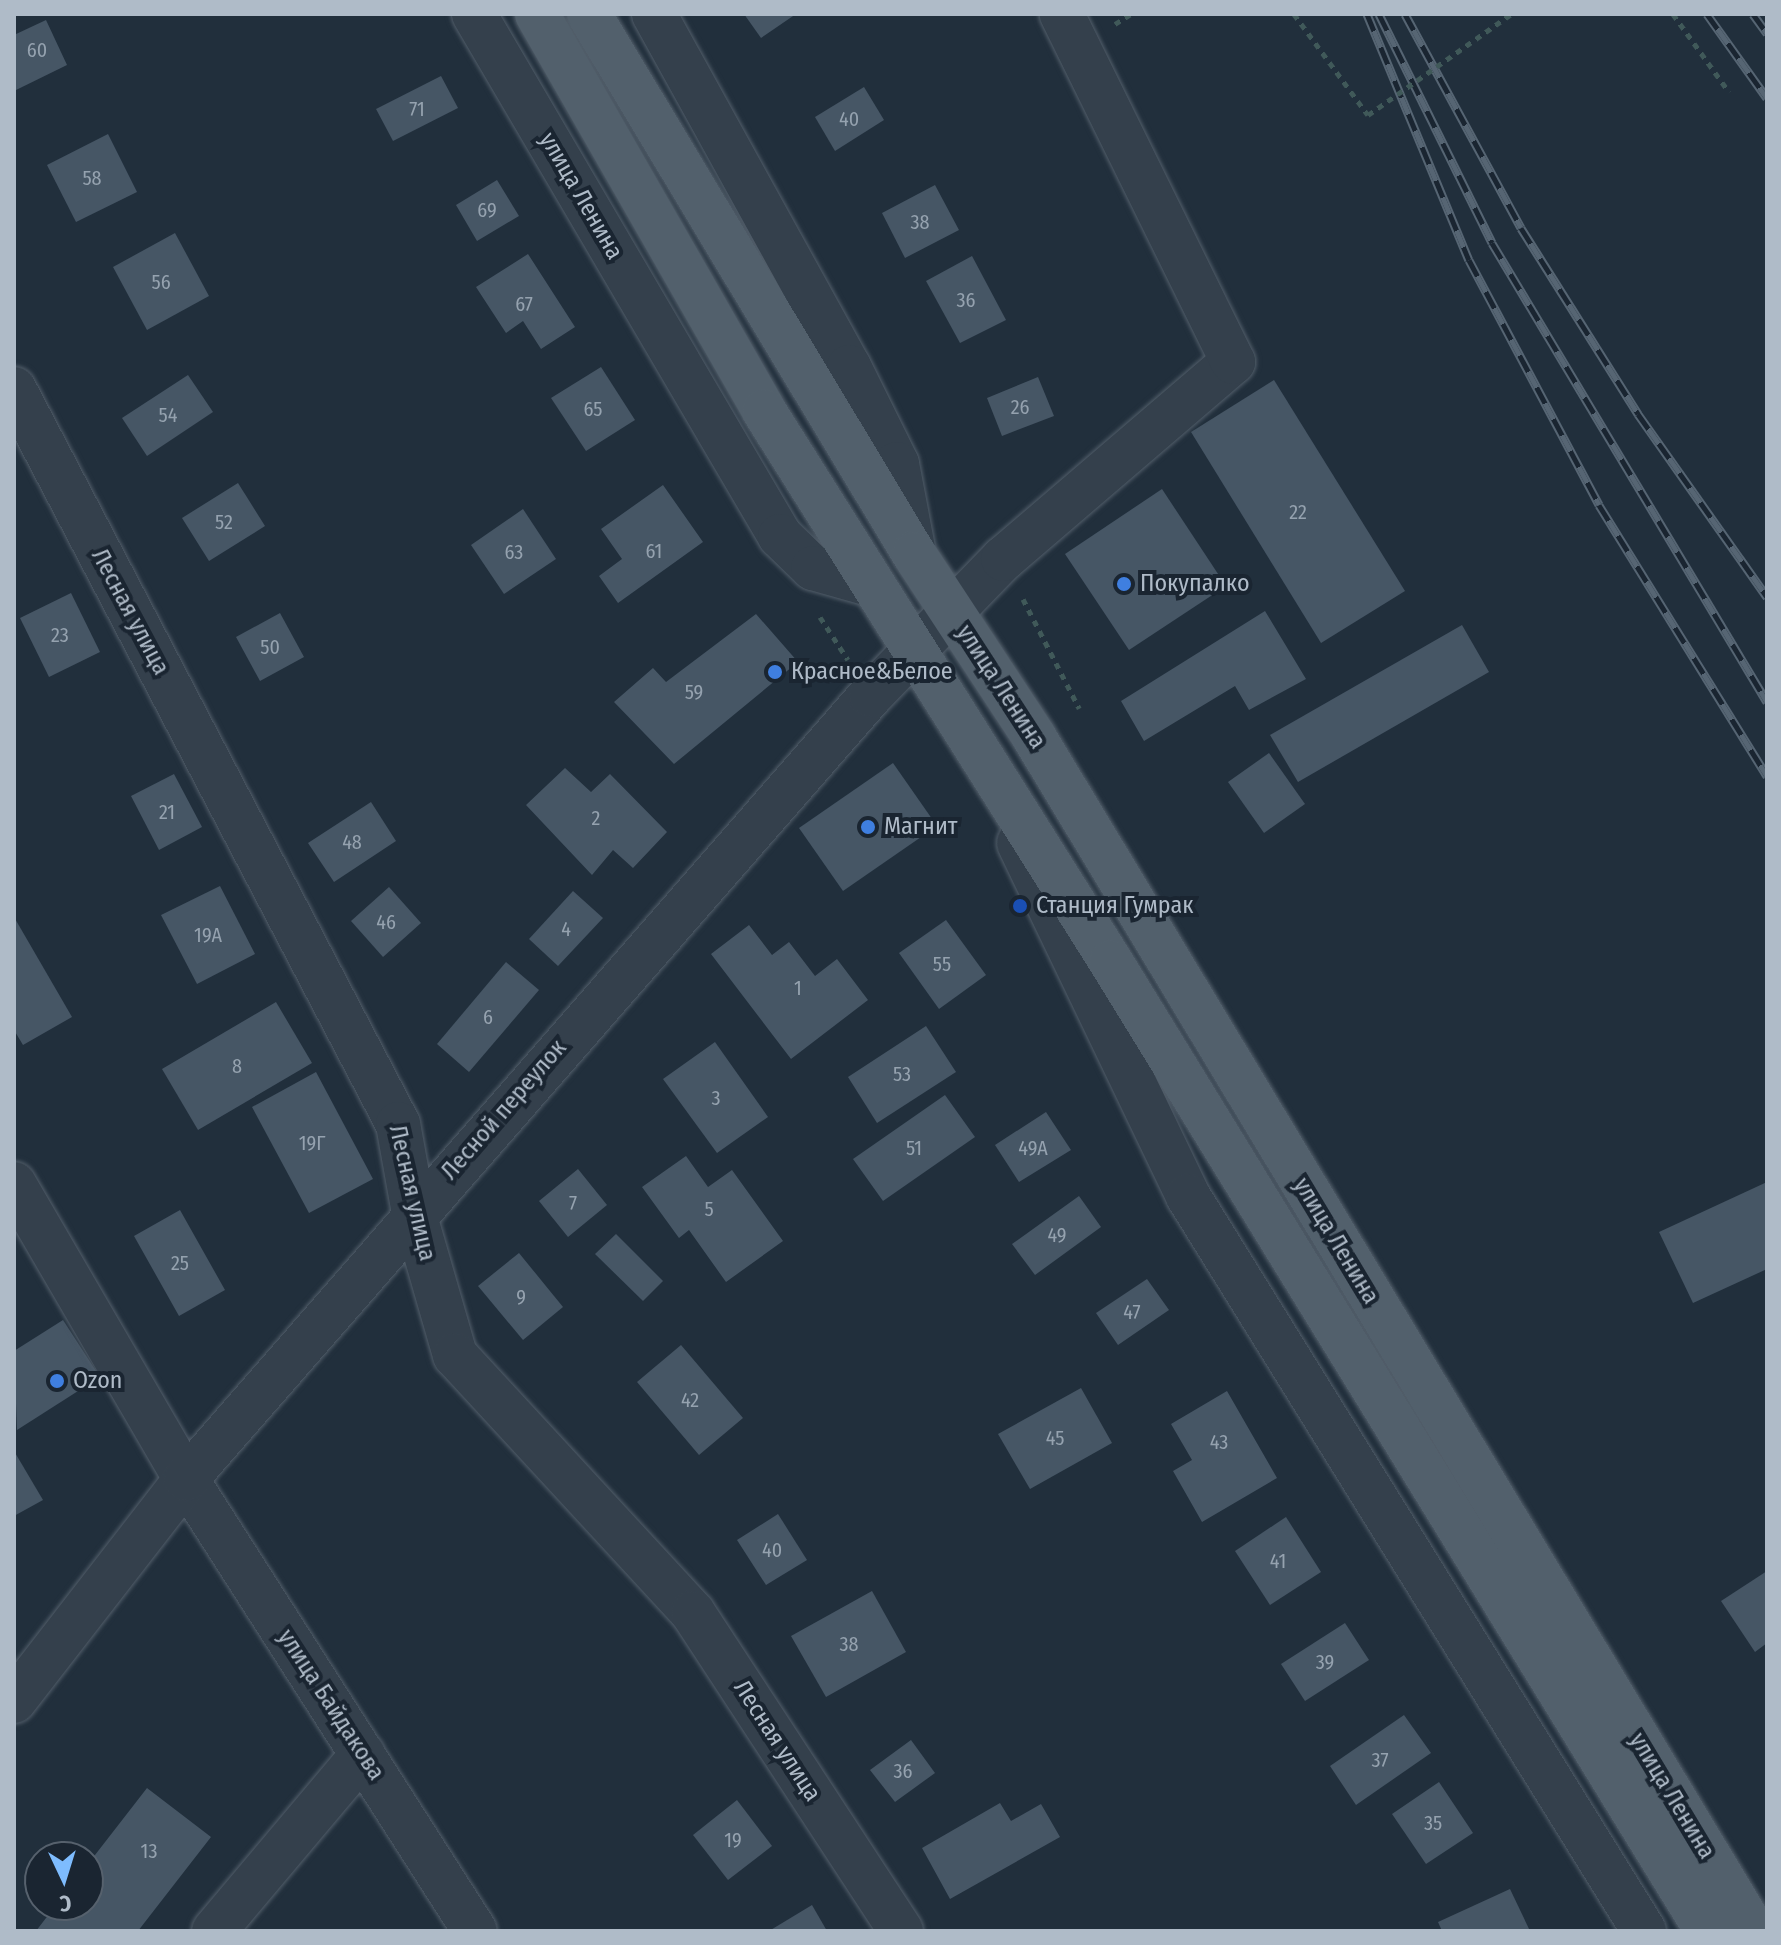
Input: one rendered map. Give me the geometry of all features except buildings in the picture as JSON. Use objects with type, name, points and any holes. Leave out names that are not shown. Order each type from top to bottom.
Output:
[{"type":"main road","name":"улица Ленина","points":[[537,14],[641,202],[870,584],[914,649],[1707,1931]]},
{"type":"main road","name":"улица Ленина","points":[[589,14],[914,554],[1034,737],[1754,1931]]},
{"type":"street","name":"улица Ленина","points":[[474,14],[780,536],[813,568],[870,584]]},
{"type":"street","name":"улица Ленина","points":[[654,14],[849,367],[897,464],[914,554]]},
{"type":"street","name":"Лесной переулок","points":[[14,1701],[186,1479],[414,1213],[914,649],[1003,559],[1233,362],[1062,14]]},
{"type":"street","name":"Лесная улица","points":[[14,389],[398,1124],[414,1213],[455,1355],[693,1613],[901,1931]]},
{"type":"street","name":"улица Ленина","points":[[987,767],[1188,1196],[1644,1931]]},
{"type":"street","name":"улица Байдакова","points":[[14,1184],[186,1479],[475,1931]]},
{"type":"street","points":[[214,1931],[363,1754]]},
{"type":"path","points":[[1294,14],[1368,115],[1511,14]]},
{"type":"path","points":[[1673,14],[1729,92]]},
{"type":"path","points":[[1003,559],[1079,708]]},
{"type":"railway","points":[[1367,14],[1469,260],[1599,505],[1767,776]]},
{"type":"railway","points":[[1379,14],[1492,243],[1767,702]]},
{"type":"railway","points":[[1405,14],[1521,228],[1638,414],[1767,597]]},
{"type":"railway","points":[[1707,14],[1767,98]]},
{"type":"railway","points":[[1753,14],[1767,33]]},
{"type":"place","name":"Покупалко","points":[[1124,584]]},
{"type":"place","name":"Красное&Белое","points":[[775,672]]},
{"type":"place","name":"Магнит","points":[[868,827]]},
{"type":"place","name":"Станция Гумрак","points":[[1020,906]]},
{"type":"place","name":"Ozon","points":[[57,1381]]}]
